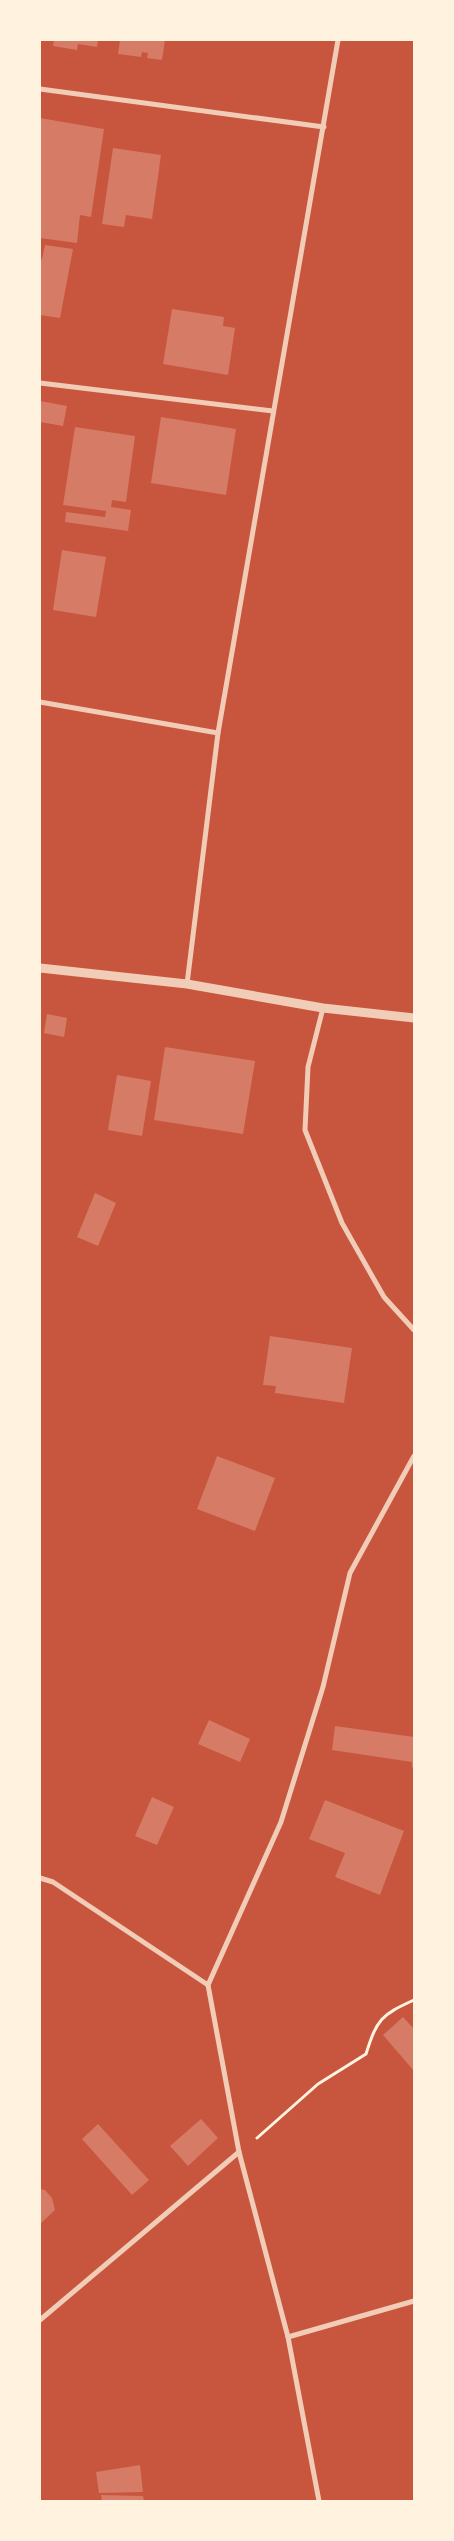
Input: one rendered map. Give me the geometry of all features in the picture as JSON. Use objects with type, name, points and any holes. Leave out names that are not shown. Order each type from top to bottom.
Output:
[{"type":"street","points":[[187,984],[218,733],[338,40]]},
{"type":"street","points":[[40,89],[324,127]]},
{"type":"street","points":[[40,383],[273,411]]},
{"type":"street","points":[[40,702],[218,733]]},
{"type":"street","points":[[40,968],[187,984],[323,1008],[414,1018]]},
{"type":"street","points":[[323,1008],[308,1067],[305,1130],[342,1223],[384,1297],[414,1330]]},
{"type":"street","points":[[319,2501],[288,2337],[239,2152],[208,1985],[281,1822],[323,1687],[350,1573],[414,1456]]},
{"type":"street","points":[[40,1878],[53,1882],[208,1985]]},
{"type":"street","points":[[40,2320],[239,2152]]},
{"type":"street","points":[[288,2337],[414,2301]]},
{"type":"path","points":[[239,2152],[269,2129],[300,2098],[318,2084],[366,2054],[374,2028],[388,2011],[414,2000]]},
{"type":"building","points":[[54,40],[98,40],[97,47],[78,44],[77,50],[53,46]]},
{"type":"building","points":[[120,40],[165,40],[162,60],[147,58],[148,53],[142,52],[141,57],[118,54]]},
{"type":"building","points":[[40,118],[104,129],[91,217],[80,215],[77,243],[40,238]]},
{"type":"building","points":[[113,148],[161,155],[152,219],[126,215],[124,227],[102,224]]},
{"type":"building","points":[[45,245],[73,249],[60,318],[40,315],[40,259],[42,259]]},
{"type":"building","points":[[172,309],[224,317],[223,326],[235,328],[228,375],[163,364]]},
{"type":"building","points":[[40,401],[67,406],[63,426],[40,422]]},
{"type":"building","points":[[161,417],[236,429],[226,495],[151,483]]},
{"type":"building","points":[[75,427],[135,436],[126,502],[112,500],[111,507],[131,510],[128,531],[65,522],[66,512],[105,517],[106,511],[63,505]]},
{"type":"building","points":[[62,550],[106,557],[96,617],[53,610]]},
{"type":"building","points":[[47,1014],[67,1018],[64,1037],[44,1033]]},
{"type":"building","points":[[165,1047],[255,1061],[243,1134],[154,1120]]},
{"type":"building","points":[[117,1075],[151,1081],[142,1136],[108,1130]]},
{"type":"building","points":[[95,1193],[116,1203],[98,1246],[77,1237]]},
{"type":"building","points":[[270,1336],[352,1348],[344,1403],[275,1393],[276,1386],[263,1385]]},
{"type":"building","points":[[217,1456],[275,1478],[255,1531],[197,1509]]},
{"type":"building","points":[[209,1720],[250,1739],[240,1762],[198,1744]]},
{"type":"building","points":[[335,1726],[414,1737],[414,1768],[412,1767],[412,1762],[332,1750]]},
{"type":"building","points":[[152,1797],[174,1807],[157,1845],[135,1836]]},
{"type":"building","points":[[325,1800],[404,1831],[380,1895],[335,1877],[345,1853],[309,1839]]},
{"type":"building","points":[[403,2017],[414,2029],[414,2071],[383,2035]]},
{"type":"building","points":[[201,2119],[218,2138],[188,2166],[170,2146]]},
{"type":"building","points":[[98,2124],[149,2180],[132,2195],[82,2139]]},
{"type":"building","points":[[40,2189],[45,2190],[52,2198],[55,2210],[40,2224]]},
{"type":"building","points":[[140,2465],[143,2492],[99,2493],[96,2472]]},
{"type":"building","points":[[101,2495],[143,2496],[144,2501],[102,2501]]}]
